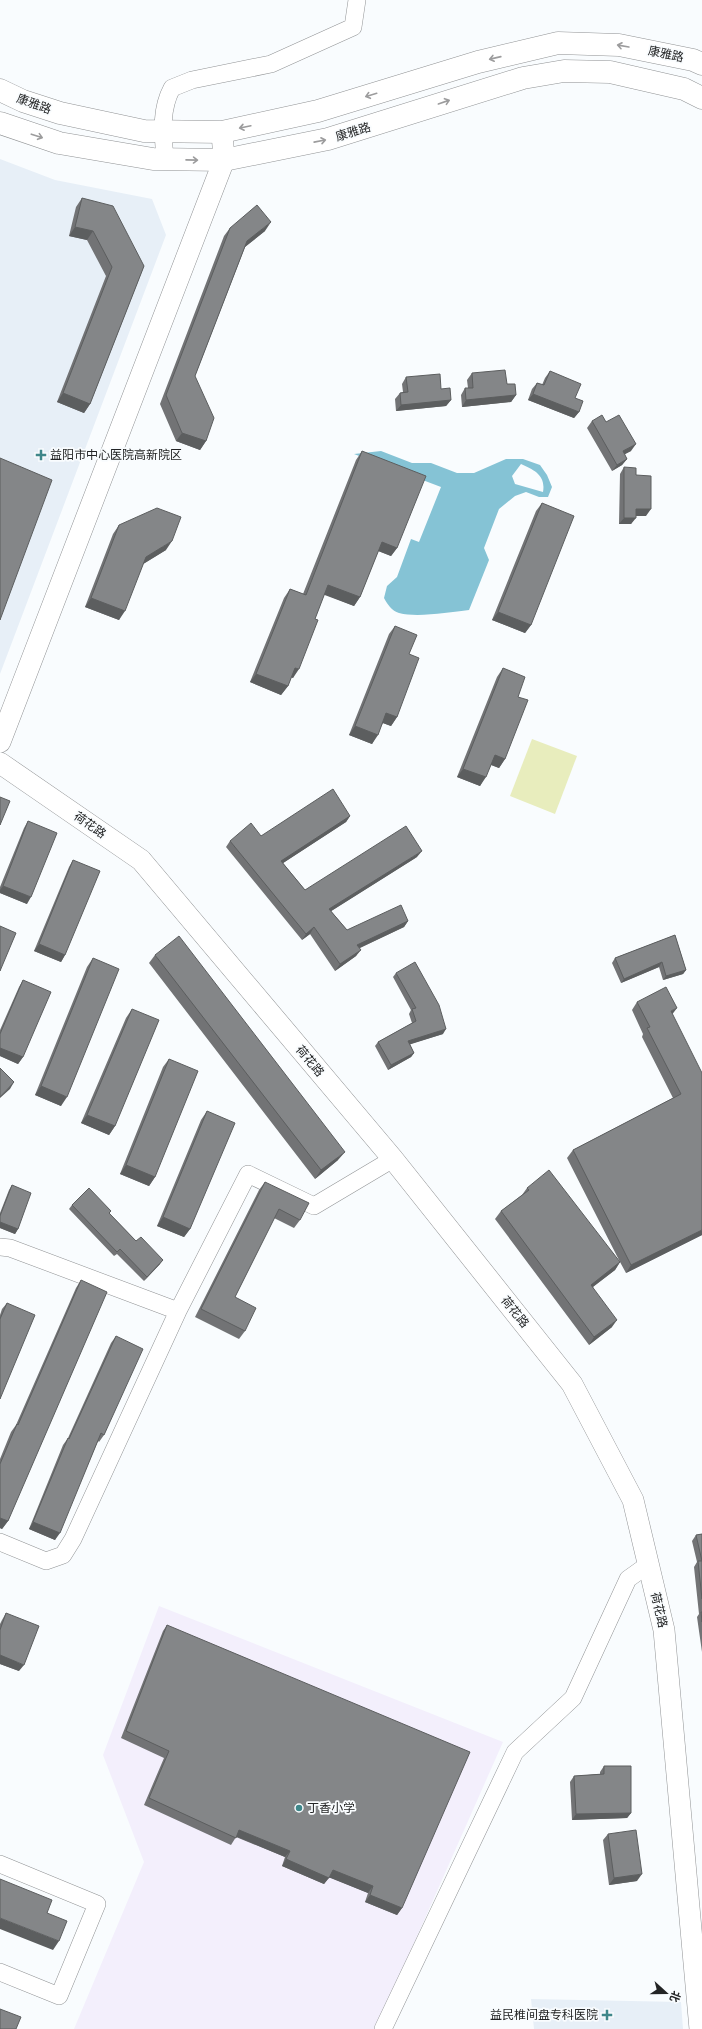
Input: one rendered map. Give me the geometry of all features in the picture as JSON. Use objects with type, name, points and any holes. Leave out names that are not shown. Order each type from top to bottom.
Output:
[{"type":"main road","name":"康雅路","points":[[0,90],[23,101],[60,113],[144,131],[222,132],[318,111],[478,62],[558,43],[619,44],[693,60],[702,64]]},
{"type":"main road","name":"康雅路","points":[[0,123],[59,143],[153,159],[224,160],[328,139],[523,78],[564,71],[610,72],[684,90],[702,98]]},
{"type":"street","points":[[165,159],[163,131],[166,100],[172,88],[192,80],[271,64],[353,27],[356,0]]},
{"type":"street","points":[[0,742],[224,160],[222,132]]},
{"type":"street","name":"荷花路","points":[[0,763],[141,860],[394,1159],[572,1384],[633,1500],[664,1630],[700,2029]]},
{"type":"street","points":[[0,1542],[46,1561],[62,1555],[73,1539],[178,1311],[248,1174],[314,1206],[394,1159]]},
{"type":"street","points":[[0,1247],[10,1248],[178,1311]]},
{"type":"street","points":[[383,2029],[515,1752],[572,1698],[628,1579],[649,1564]]},
{"type":"street","points":[[0,1864],[97,1904],[59,1996],[0,1972]]},
{"type":"shaded area","name":"益阳市中心医院高新院区","points":[[0,159],[55,180],[152,199],[166,235],[0,674]]},
{"type":"shaded area","name":"丁香小学","points":[[159,1606],[503,1742],[376,2029],[74,2029],[144,1862],[103,1755]]},
{"type":"shaded area","name":"益民椎间盘专科医院","points":[[531,1999],[681,2002],[683,2029],[534,2029]]},
{"type":"green space","points":[[532,739],[577,756],[555,814],[510,796]]},
{"type":"water","points":[[381,451],[412,463],[431,463],[457,473],[474,473],[506,459],[523,459],[540,465],[547,475],[552,487],[548,497],[539,497],[526,492],[515,496],[499,509],[484,548],[489,560],[469,610],[415,615],[399,613],[390,607],[384,598],[387,586],[397,577],[411,539],[419,542],[441,487],[354,454]],"holes":[[[521,464],[534,471],[541,477],[543,481],[543,492],[515,484],[512,476]]]},
{"type":"building","points":[[82,198],[113,206],[144,266],[90,404],[63,393],[112,267],[93,231],[75,227]]},
{"type":"building","points":[[257,205],[271,222],[247,241],[195,376],[214,418],[206,441],[182,433],[166,395],[230,228]]},
{"type":"building","points":[[505,370],[507,384],[515,384],[516,395],[466,400],[465,388],[473,388],[472,373]]},
{"type":"building","points":[[550,371],[581,384],[575,398],[583,401],[579,412],[533,394],[537,383],[544,385]]},
{"type":"building","points":[[440,374],[441,389],[450,388],[451,400],[401,405],[400,393],[408,392],[406,377]]},
{"type":"building","points":[[602,415],[606,422],[619,415],[636,444],[623,451],[627,459],[617,465],[592,421]]},
{"type":"building","points":[[362,451],[426,476],[397,548],[382,542],[360,597],[328,585],[315,619],[318,620],[299,669],[295,668],[288,686],[256,674],[290,589],[306,595]]},
{"type":"building","points":[[0,458],[52,480],[0,620]]},
{"type":"building","points":[[624,467],[636,468],[636,475],[651,476],[651,509],[636,509],[636,518],[624,518]]},
{"type":"building","points":[[542,503],[574,516],[531,625],[498,612]]},
{"type":"building","points":[[157,508],[181,517],[172,541],[146,557],[125,611],[91,598],[119,525]]},
{"type":"building","points":[[395,626],[417,635],[409,654],[419,658],[397,717],[386,713],[378,735],[355,726]]},
{"type":"building","points":[[503,668],[525,677],[518,697],[528,700],[505,759],[495,755],[486,777],[463,769]]},
{"type":"building","points":[[333,789],[350,816],[281,861],[305,890],[406,826],[422,851],[329,909],[347,930],[401,905],[408,921],[357,945],[361,950],[340,964],[314,927],[306,934],[230,841],[251,823],[261,836]]},
{"type":"building","points":[[0,797],[10,801],[0,825]]},
{"type":"building","points":[[28,821],[57,833],[31,897],[3,886]]},
{"type":"building","points":[[73,860],[100,871],[65,955],[39,944]]},
{"type":"building","points":[[0,926],[16,933],[0,971]]},
{"type":"building","points":[[675,935],[686,970],[666,976],[662,962],[624,979],[615,958]]},
{"type":"building","points":[[179,936],[345,1152],[321,1170],[155,955]]},
{"type":"building","points":[[93,958],[119,969],[67,1097],[41,1086]]},
{"type":"building","points":[[415,962],[439,1005],[446,1029],[408,1041],[414,1053],[391,1065],[378,1042],[416,1021],[412,1009],[416,1008],[396,973]]},
{"type":"building","points":[[23,980],[51,992],[23,1057],[0,1048],[0,1034]]},
{"type":"building","points":[[666,987],[677,1008],[671,1011],[702,1073],[702,1230],[631,1265],[573,1150],[681,1094],[647,1028],[650,1027],[637,1002]]},
{"type":"building","points":[[132,1009],[159,1020],[115,1126],[87,1115]]},
{"type":"building","points":[[169,1059],[198,1071],[155,1177],[126,1165]]},
{"type":"building","points":[[0,1068],[14,1082],[0,1097]]},
{"type":"building","points":[[207,1111],[235,1123],[190,1229],[163,1217]]},
{"type":"building","points":[[549,1170],[620,1262],[591,1285],[617,1320],[594,1337],[501,1211],[529,1190],[527,1188]]},
{"type":"building","points":[[265,1182],[309,1203],[300,1220],[279,1209],[235,1297],[256,1308],[245,1331],[201,1309]]},
{"type":"building","points":[[12,1185],[31,1193],[18,1229],[0,1222],[0,1216]]},
{"type":"building","points":[[89,1188],[111,1211],[109,1213],[136,1241],[141,1237],[163,1260],[147,1277],[120,1249],[117,1252],[72,1205]]},
{"type":"building","points":[[81,1280],[107,1292],[8,1521],[0,1518],[0,1464]]},
{"type":"building","points":[[7,1303],[35,1315],[0,1399],[0,1319]]},
{"type":"building","points":[[116,1336],[143,1349],[104,1435],[101,1433],[60,1533],[33,1522],[68,1438],[69,1439]]},
{"type":"building","points":[[702,1534],[702,1561],[696,1535]]},
{"type":"building","points":[[698,1561],[702,1561],[702,1599]]},
{"type":"building","points":[[6,1613],[39,1626],[24,1665],[0,1655],[0,1630]]},
{"type":"building","points":[[167,1625],[470,1752],[402,1908],[370,1895],[373,1886],[333,1870],[329,1878],[286,1859],[290,1851],[239,1830],[236,1838],[149,1798],[169,1751],[126,1731]]},
{"type":"building","points":[[604,1766],[631,1766],[631,1813],[576,1814],[574,1776],[604,1774]]},
{"type":"building","points":[[636,1830],[642,1874],[614,1878],[608,1834]]},
{"type":"building","points":[[0,1879],[52,1900],[47,1913],[67,1921],[59,1941],[0,1918]]},
{"type":"building","points":[[0,2009],[21,2017],[16,2029],[0,2029]]},
{"type":"place","name":"益阳市中心医院高新院区","points":[[41,455]]},
{"type":"place","name":"丁香小学","points":[[299,1808]]},
{"type":"place","name":"益民椎间盘专科医院","points":[[607,2015]]}]
